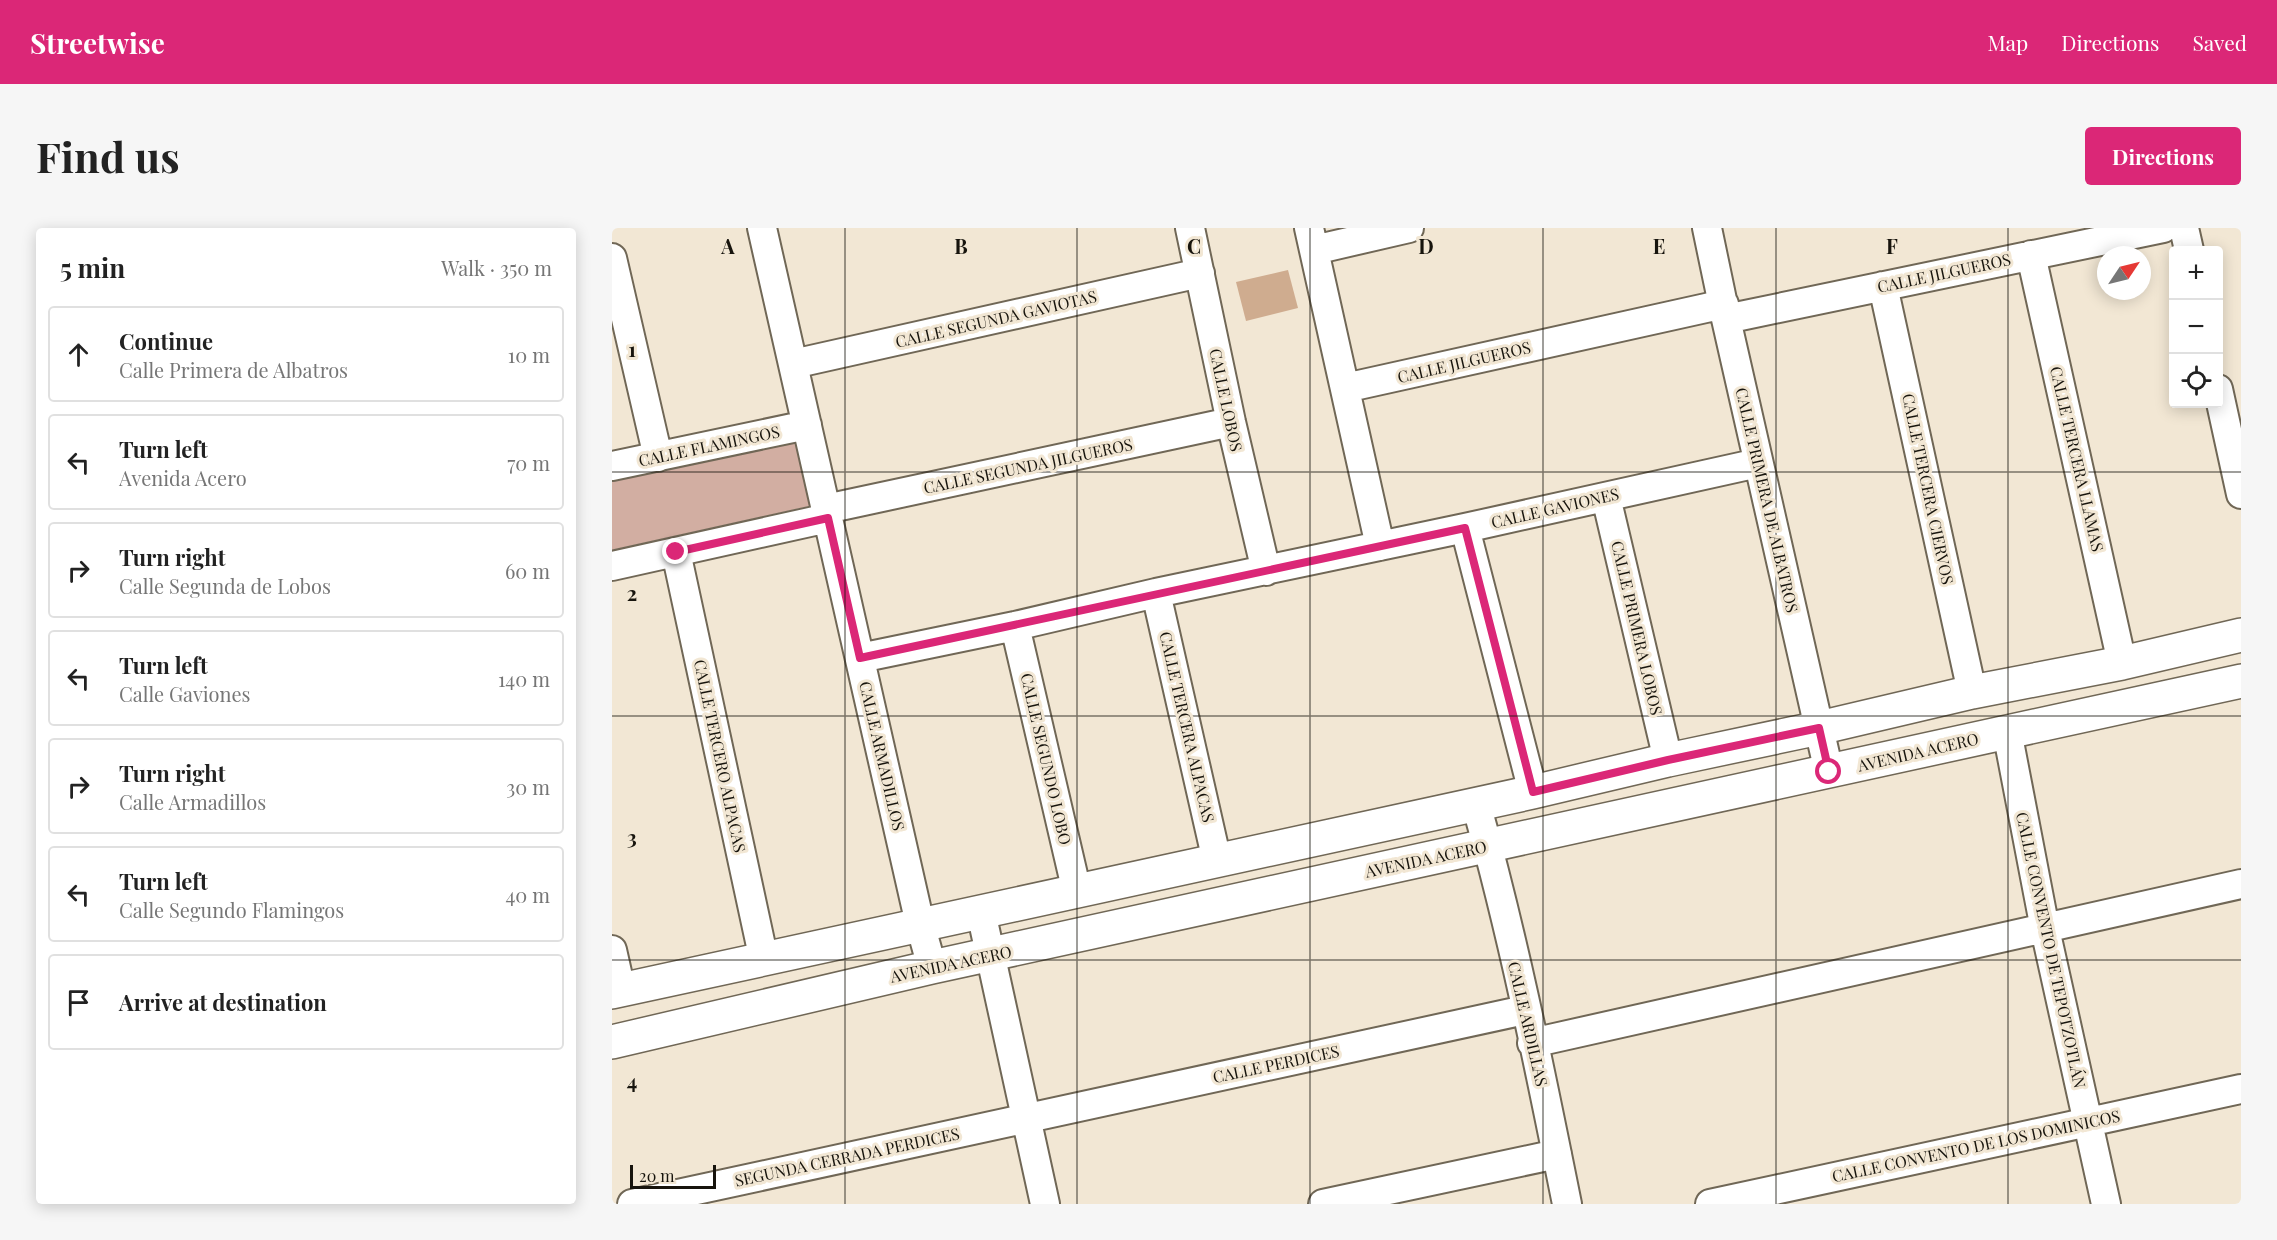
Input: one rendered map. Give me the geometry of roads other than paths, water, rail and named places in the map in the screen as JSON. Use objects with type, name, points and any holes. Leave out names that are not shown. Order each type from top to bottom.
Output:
[{"type":"street","name":"CALLE ARMADILLOS","points":[[762,228],[920,924],[932,967]]},
{"type":"street","name":"CALLE LOBOS","points":[[1190,228],[1230,422],[1266,571]]},
{"type":"street","points":[[1380,546],[1311,239],[1409,228]]},
{"type":"street","name":"CALLE PRIMERA DE ALBATROS","points":[[1707,228],[1829,772]]},
{"type":"street","name":"CALLE JILGUEROS","points":[[1346,388],[1725,312],[1883,286],[2163,228]]},
{"type":"street","points":[[2184,228],[2188,246]]},
{"type":"street","name":"CALLE TERCERA LLAMAS","points":[[2031,255],[2122,663]]},
{"type":"street","points":[[612,258],[658,457]]},
{"type":"street","name":"CALLE SEGUNDA GAVIOTAS","points":[[793,364],[1200,273]]},
{"type":"street","name":"CALLE TERCERA CIERVOS","points":[[1883,286],[1972,692]]},
{"type":"street","points":[[2223,401],[2234,428],[2241,494]]},
{"type":"street","name":"CALLE SEGUNDA JILGUEROS","points":[[612,566],[827,514],[1230,422]]},
{"type":"street","name":"CALLE FLAMINGOS","points":[[612,466],[807,425]]},
{"type":"street","name":"CALLE GAVIONES","points":[[860,658],[1758,463]]},
{"type":"street","name":"CALLE PRIMERA LOBOS","points":[[1606,497],[1668,760]]},
{"type":"street","points":[[1465,528],[1533,792]]},
{"type":"street","name":"CALLE TERCERO ALPACAS","points":[[676,552],[764,960]]},
{"type":"street","name":"CALLE TERCERA ALPACAS","points":[[1156,593],[1217,861]]},
{"type":"street","name":"CALLE SEGUNDO LOBO","points":[[1015,626],[1077,892]]},
{"type":"street","points":[[612,950],[616,991],[1533,792],[1972,692],[2122,663],[2241,634]]},
{"type":"street","name":"AVENIDA ACERO","points":[[612,1042],[932,967],[2241,681]]},
{"type":"street","name":"CALLE CONVENTO DE TEPOTZOTLÁN","points":[[2007,731],[2045,929],[2106,1204]]},
{"type":"street","name":"CALLE ARDILLAS","points":[[1476,804],[1488,845],[1526,1010],[1567,1204]]},
{"type":"street","points":[[1533,1043],[2241,884]]},
{"type":"street","points":[[981,912],[1045,1204]]},
{"type":"street","name":"CALLE PERDICES","points":[[1026,1117],[1526,1010]]},
{"type":"street","name":"CALLE CONVENTO DE LOS DOMINICOS","points":[[1710,1204],[2241,1089]]},
{"type":"street","name":"SEGUNDA CERRADA PERDICES","points":[[632,1204],[1026,1117]]},
{"type":"street","points":[[1323,1204],[1557,1154]]}]
